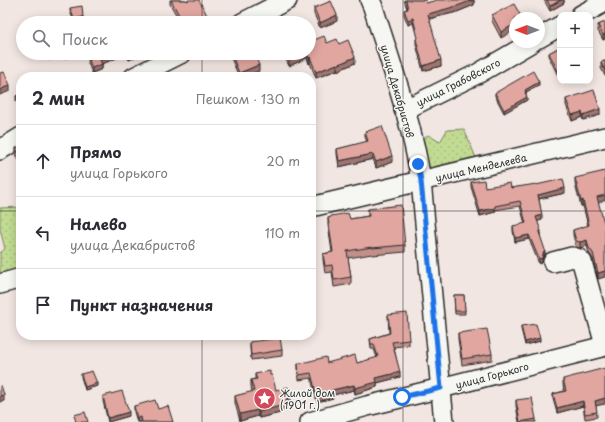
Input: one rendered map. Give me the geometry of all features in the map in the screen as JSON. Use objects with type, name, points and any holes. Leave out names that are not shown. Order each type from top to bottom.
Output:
[{"type":"street","points":[[256,16],[287,0]]},
{"type":"street","name":"улица Декабристов","points":[[370,0],[376,14],[404,110],[421,181],[444,422]]},
{"type":"street","points":[[587,12],[605,2]]},
{"type":"street","points":[[545,35],[557,28]]},
{"type":"street","name":"улица Грабовского","points":[[404,110],[479,73],[522,48]]},
{"type":"street","points":[[144,72],[168,60]]},
{"type":"street","name":"улица Менделеева","points":[[316,206],[605,137]]},
{"type":"street","points":[[0,150],[16,140]]},
{"type":"street","points":[[553,262],[575,257],[582,262],[605,345]]},
{"type":"street","points":[[0,284],[16,279]]},
{"type":"street","name":"улица Горького","points":[[310,422],[605,345]]},
{"type":"green space","points":[[464,129],[477,160],[455,168],[442,164],[431,173],[424,165],[417,142],[428,135],[440,142],[447,130]]},
{"type":"green space","points":[[16,207],[16,273],[0,279],[0,253],[5,249],[0,229],[0,208]]},
{"type":"building","points":[[171,0],[199,0],[207,16],[179,16]]},
{"type":"building","points":[[406,0],[425,0],[426,3],[437,0],[473,0],[428,14],[441,60],[423,66],[416,39],[418,38],[413,18],[408,20],[404,10],[408,9]]},
{"type":"building","points":[[547,0],[561,0],[550,6]]},
{"type":"building","points":[[331,1],[337,15],[320,23],[314,8]]},
{"type":"building","points":[[514,4],[519,12],[509,12],[509,27],[501,32],[492,15]]},
{"type":"building","points":[[82,6],[83,16],[73,16],[70,8]]},
{"type":"building","points":[[605,22],[605,34],[603,35],[598,25]]},
{"type":"building","points":[[324,36],[327,43],[337,39],[339,44],[348,40],[355,57],[316,72],[311,60],[316,60],[316,39]]},
{"type":"building","points":[[557,49],[557,69],[549,53]]},
{"type":"building","points":[[89,60],[100,60],[102,64],[92,68]]},
{"type":"building","points":[[234,60],[257,60],[259,65],[239,72]]},
{"type":"building","points":[[605,61],[605,71],[601,62]]},
{"type":"building","points":[[533,71],[539,82],[525,90],[527,97],[504,110],[495,93]]},
{"type":"building","points":[[4,72],[10,85],[0,90],[0,73]]},
{"type":"building","points":[[594,90],[600,109],[583,115],[582,112],[572,115],[566,99]]},
{"type":"building","points":[[382,126],[392,156],[376,162],[373,154],[339,161],[337,149],[368,141],[365,132]]},
{"type":"building","points":[[605,171],[605,195],[597,197],[605,223],[605,271],[598,273],[593,253],[589,248],[587,240],[580,242],[576,241],[573,230],[589,225],[583,200],[581,201],[575,178]]},
{"type":"building","points":[[563,179],[565,188],[538,195],[542,215],[536,217],[545,250],[542,258],[539,259],[529,235],[515,238],[513,226],[526,223],[520,201],[495,206],[495,208],[480,211],[471,182],[484,180],[485,187],[510,183],[511,188],[536,185]]},
{"type":"building","points":[[401,205],[405,245],[372,247],[347,251],[351,277],[334,280],[332,265],[325,266],[323,254],[333,252],[328,218],[331,216],[348,213],[350,219],[369,216],[368,209]]},
{"type":"building","points":[[454,295],[464,295],[465,311],[455,311]]},
{"type":"building","points":[[407,313],[409,340],[392,342],[400,372],[376,378],[377,382],[355,388],[354,385],[332,390],[333,393],[317,397],[311,373],[299,375],[298,364],[326,357],[327,363],[355,355],[357,363],[378,357],[374,344],[371,344],[370,339],[390,333],[388,315]]},
{"type":"building","points":[[536,324],[540,338],[525,342],[521,326]]},
{"type":"building","points":[[487,329],[492,354],[462,359],[458,333]]},
{"type":"building","points":[[280,340],[282,350],[251,355],[250,342]]},
{"type":"building","points":[[605,368],[605,398],[595,401],[597,412],[585,414],[583,401],[557,408],[553,394],[566,391],[563,379]]},
{"type":"building","points":[[92,371],[97,383],[85,387],[81,374]]},
{"type":"building","points":[[270,371],[270,375],[272,375],[276,390],[288,387],[290,398],[286,399],[287,403],[259,412],[258,410],[240,414],[235,396],[254,391],[251,380],[257,379],[255,374]]},
{"type":"building","points":[[1,385],[4,395],[0,396],[0,386]]},
{"type":"building","points":[[122,391],[129,412],[108,418],[103,396]]},
{"type":"building","points":[[532,398],[536,419],[520,422],[516,400]]},
{"type":"building","points":[[155,400],[158,409],[168,406],[173,422],[142,422],[141,417],[137,418],[134,406]]},
{"type":"building","points":[[85,412],[88,422],[76,422],[74,415]]},
{"type":"waterway","points":[[126,72],[130,70]]},
{"type":"place","name":"Жилой дом (1901 г.)","points":[[264,398]]},
{"type":"route","points":[[402,397],[441,388],[421,181],[418,164]]}]
